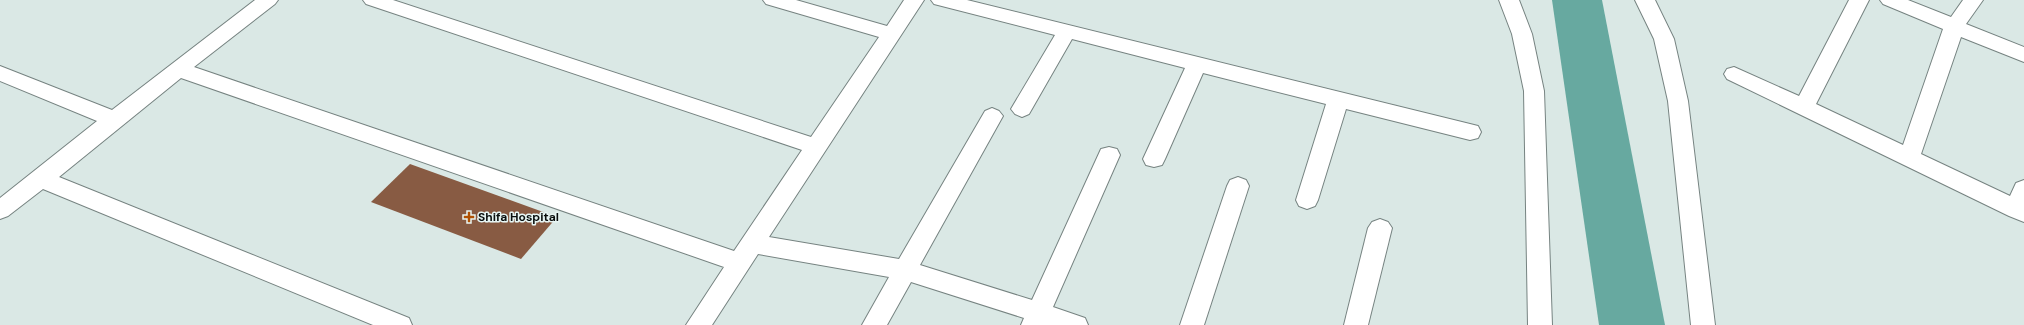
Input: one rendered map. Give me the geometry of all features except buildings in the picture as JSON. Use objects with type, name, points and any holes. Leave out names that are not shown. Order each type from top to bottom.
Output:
[{"type":"street","points":[[0,210],[41,179],[114,119],[180,70],[268,0]]},
{"type":"street","points":[[373,0],[817,147]]},
{"type":"street","points":[[773,0],[892,34]]},
{"type":"street","points":[[698,325],[738,262],[817,147],[914,0]]},
{"type":"street","points":[[941,0],[1470,132]]},
{"type":"street","points":[[1509,0],[1522,34],[1534,91],[1540,325]]},
{"type":"street","points":[[1645,0],[1664,39],[1678,101],[1703,325]]},
{"type":"street","points":[[1804,108],[1859,0]]},
{"type":"street","points":[[1890,0],[2024,55]]},
{"type":"street","points":[[1909,158],[1954,27],[1973,0]]},
{"type":"street","points":[[1022,109],[1067,31]]},
{"type":"street","points":[[1154,159],[1198,64]]},
{"type":"street","points":[[180,70],[738,262]]},
{"type":"street","points":[[0,73],[114,119]]},
{"type":"street","points":[[1734,74],[2020,212],[2024,189]]},
{"type":"street","points":[[1307,200],[1338,99]]},
{"type":"street","points":[[874,325],[992,116]]},
{"type":"street","points":[[1035,319],[1109,155]]},
{"type":"street","points":[[41,179],[400,325]]},
{"type":"street","points":[[1192,325],[1238,186]]},
{"type":"street","points":[[1356,325],[1380,228]]},
{"type":"street","points":[[751,243],[905,270],[1035,319],[1076,325]]},
{"type":"waterway","points":[[1577,0],[1632,325]]},
{"type":"place","name":"Shifa Hospital","points":[[469,217]]}]
